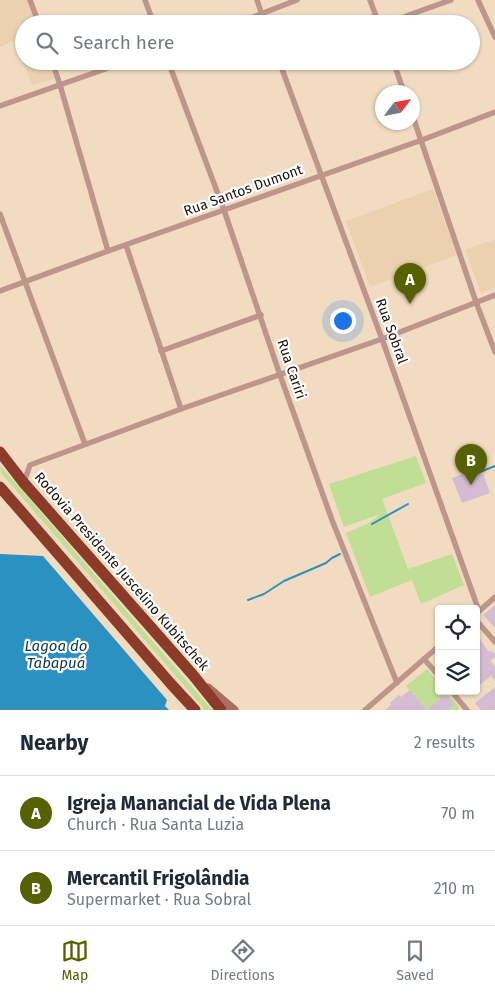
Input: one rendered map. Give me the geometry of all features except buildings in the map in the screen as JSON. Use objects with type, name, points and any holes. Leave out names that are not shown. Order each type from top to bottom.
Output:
[{"type":"highway","points":[[0,442],[23,482]]},
{"type":"highway","name":"Rodovia Presidente Juscelino Kubitschek","points":[[0,452],[23,482],[193,675],[221,710]]},
{"type":"highway","points":[[0,488],[195,710]]},
{"type":"highway","points":[[171,684],[188,710]]},
{"type":"main road","points":[[193,675],[234,710]]},
{"type":"street","points":[[30,0],[35,15]]},
{"type":"street","points":[[145,0],[151,15]]},
{"type":"street","points":[[257,0],[262,15],[293,1]]},
{"type":"street","points":[[370,0],[376,15]]},
{"type":"street","points":[[409,15],[451,0]]},
{"type":"street","points":[[478,0],[495,37]]},
{"type":"street","points":[[55,70],[108,251]]},
{"type":"street","points":[[0,106],[102,70]]},
{"type":"street","name":"Rua Cariri","points":[[171,70],[224,210],[332,520],[396,683]]},
{"type":"street","name":"Rua Sobral","points":[[282,70],[382,339],[476,605]]},
{"type":"street","points":[[396,70],[402,85]]},
{"type":"street","name":"Rua Santos Dumont","points":[[0,291],[422,140],[495,112]]},
{"type":"street","points":[[418,130],[476,302],[495,352]]},
{"type":"street","points":[[0,214],[84,444]]},
{"type":"street","points":[[126,246],[180,409]]},
{"type":"street","points":[[23,482],[30,465],[180,409],[382,339],[495,295]]},
{"type":"street","points":[[161,351],[261,315]]},
{"type":"street","points":[[480,610],[495,597]]},
{"type":"street","points":[[480,625],[495,642]]},
{"type":"street","points":[[365,710],[435,649]]},
{"type":"street","points":[[424,659],[435,671]]},
{"type":"street","points":[[455,695],[467,710]]},
{"type":"shaded area","points":[[0,0],[29,0],[35,15],[15,15],[15,40],[0,47]]},
{"type":"shaded area","points":[[26,70],[54,70],[57,78],[32,85]]},
{"type":"shaded area","points":[[433,189],[457,255],[370,287],[346,221]]},
{"type":"shaded area","points":[[495,239],[495,288],[481,293],[465,250]]},
{"type":"green space","points":[[416,456],[426,483],[382,499],[408,569],[452,554],[464,585],[421,604],[412,580],[370,597],[346,533],[369,523],[380,514],[344,527],[329,484]]},
{"type":"green space","points":[[0,465],[212,710],[205,710],[1,473]]},
{"type":"green space","points":[[427,669],[435,678],[435,695],[449,695],[459,707],[458,710],[427,710],[406,686]]},
{"type":"water","name":"Lagoa do Tabapuá","points":[[0,554],[43,556],[167,700],[165,706],[169,710],[0,710]]},
{"type":"waterway","points":[[480,472],[495,466]]},
{"type":"waterway","points":[[372,524],[408,504]]},
{"type":"waterway","points":[[248,600],[264,594],[284,581],[326,563],[340,554]]},
{"type":"place","name":"Igreja Manancial de Vida Plena","points":[[410,304]]},
{"type":"place","name":"Mercantil Frigolândia","points":[[471,485]]}]
